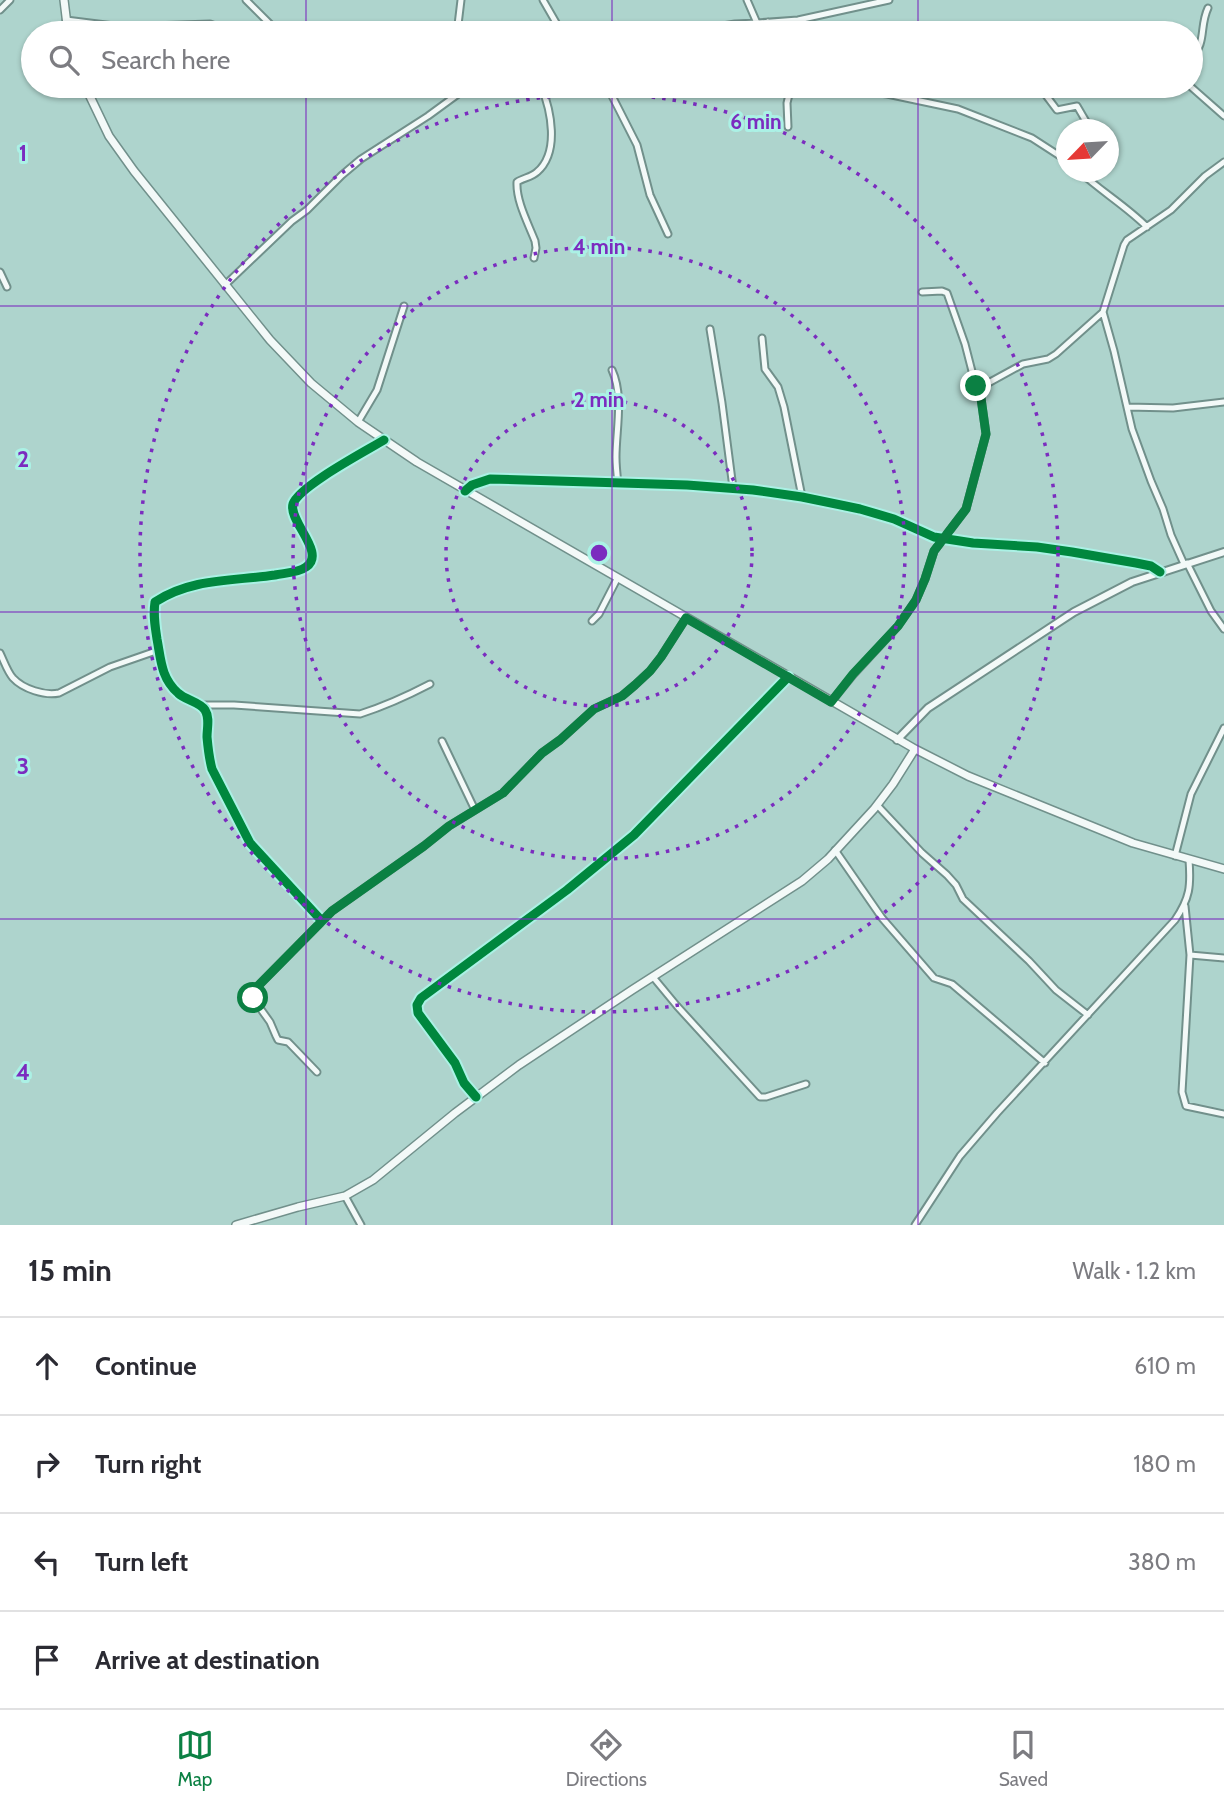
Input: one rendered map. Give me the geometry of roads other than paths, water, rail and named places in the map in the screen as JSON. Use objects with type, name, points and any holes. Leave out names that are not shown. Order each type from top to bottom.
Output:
[{"type":"main road","points":[[64,0],[65,20]]},
{"type":"main road","points":[[91,98],[109,136],[134,171],[270,340],[311,383],[358,422],[416,462],[915,750],[968,776],[1133,844],[1224,869]]},
{"type":"main road","points":[[236,1225],[298,1206],[345,1196],[373,1180],[529,1058],[781,896],[828,859],[853,833],[893,784],[915,750]]},
{"type":"street","points":[[0,10],[10,0]]},
{"type":"street","points":[[246,0],[268,21]]},
{"type":"street","points":[[458,21],[461,0]]},
{"type":"street","points":[[543,0],[555,21]]},
{"type":"street","points":[[747,0],[756,21]]},
{"type":"street","points":[[783,21],[889,0]]},
{"type":"street","points":[[1203,22],[1208,8]]},
{"type":"street","points":[[65,20],[73,21]]},
{"type":"street","points":[[1203,97],[1224,116]]},
{"type":"street","points":[[225,285],[342,174],[428,116],[448,98]]},
{"type":"street","points":[[534,258],[535,241],[519,199],[517,182],[536,174],[550,149],[551,124],[546,98]]},
{"type":"street","points":[[613,98],[637,145],[650,195],[668,234]]},
{"type":"street","points":[[788,98],[788,127]]},
{"type":"street","points":[[909,98],[958,109],[1032,138],[1056,154]]},
{"type":"street","points":[[1048,98],[1057,110],[1077,106],[1085,119]]},
{"type":"street","points":[[980,391],[985,384],[1023,364],[1048,359],[1056,354],[1103,312],[1124,245],[1132,236],[1171,210],[1205,176],[1224,162]]},
{"type":"street","points":[[1091,182],[1125,206],[1147,227]]},
{"type":"street","points":[[0,272],[7,287]]},
{"type":"street","points":[[831,702],[910,609],[925,579],[934,551],[966,509],[986,434],[980,391],[975,383],[947,293],[922,292]]},
{"type":"street","points":[[358,422],[377,390],[404,306]]},
{"type":"street","points":[[1103,312],[1140,455],[1171,535],[1211,611],[1224,629]]},
{"type":"street","points":[[710,329],[733,488]]},
{"type":"street","points":[[762,338],[765,369],[778,387],[784,407],[802,497]]},
{"type":"street","points":[[612,370],[617,391],[618,484]]},
{"type":"street","points":[[1127,407],[1172,408],[1224,402]]},
{"type":"street","points":[[321,920],[250,843],[212,769],[207,736],[208,718],[202,707],[184,698],[168,682],[163,672],[153,615],[155,602],[167,594],[195,584],[285,573],[303,569],[310,564],[312,554],[306,534],[295,519],[292,509],[294,501],[316,481],[384,440]]},
{"type":"street","points":[[465,491],[472,485],[490,480],[733,488],[802,497],[860,509],[894,519],[943,539],[1072,552],[1150,566],[1160,572]]},
{"type":"street","points":[[897,740],[928,708],[1074,612],[1119,588],[1224,552]]},
{"type":"street","points":[[592,621],[599,614],[617,579]]},
{"type":"street","points":[[317,1072],[292,1045],[278,1040],[275,1036],[270,1022],[255,1002],[253,993],[256,988],[321,920],[449,826],[503,793],[542,753],[594,709],[622,696],[635,685],[661,657],[686,618]]},
{"type":"street","points":[[0,653],[15,681],[50,695],[60,694],[110,667],[159,650]]},
{"type":"street","points":[[476,1097],[418,1013],[416,1005],[421,998],[567,890],[634,835],[788,677]]},
{"type":"street","points":[[198,705],[360,714],[380,708],[430,684]]},
{"type":"street","points":[[1175,856],[1191,794],[1224,728]]},
{"type":"street","points":[[442,741],[474,810]]},
{"type":"street","points":[[877,805],[928,860],[947,875],[968,904],[1056,990],[1088,1015]]},
{"type":"street","points":[[835,850],[882,918],[934,978],[952,984],[1045,1063]]},
{"type":"street","points":[[915,1225],[960,1156],[1175,920],[1185,906],[1190,892],[1189,860]]},
{"type":"street","points":[[1185,906],[1190,955],[1183,1102],[1186,1106],[1224,1114]]},
{"type":"street","points":[[1190,955],[1224,958]]},
{"type":"street","points":[[653,977],[760,1097],[806,1084]]},
{"type":"street","points":[[345,1196],[361,1225]]}]
